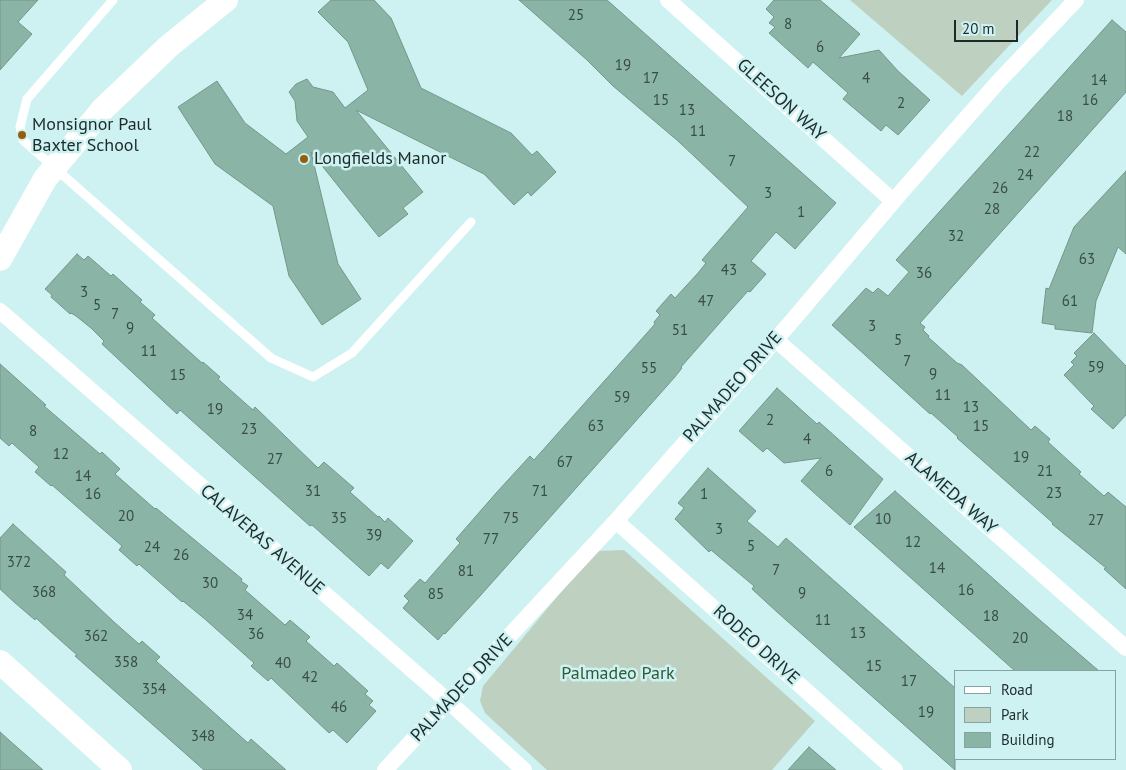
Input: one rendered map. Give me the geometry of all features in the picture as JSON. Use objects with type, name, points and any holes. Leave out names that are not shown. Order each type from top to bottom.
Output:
[{"type":"street","points":[[0,259],[45,179],[104,109],[169,46],[226,0]]},
{"type":"street","name":"GLEESON WAY","points":[[668,0],[893,201]]},
{"type":"street","name":"PALMADEO DRIVE","points":[[385,770],[616,520],[998,82],[1076,0]]},
{"type":"street","name":"CALAVERAS AVENUE","points":[[0,311],[449,702],[524,770]]},
{"type":"street","name":"ALAMEDA WAY","points":[[775,339],[1126,648]]},
{"type":"street","name":"RODEO DRIVE","points":[[616,520],[895,770]]},
{"type":"street","points":[[0,662],[120,770]]},
{"type":"lane","points":[[113,0],[27,99],[20,127],[23,140],[271,358],[313,378],[352,353],[471,222]]},
{"type":"green space","points":[[850,0],[1052,0],[962,96]]},
{"type":"green space","name":"Palmadeo Park","points":[[624,550],[815,721],[772,770],[547,770],[485,713],[480,701],[483,686],[595,551]]},
{"type":"building","points":[[0,0],[38,0],[18,22],[32,34],[0,70]]},
{"type":"building","name":"Longfields Manor","points":[[331,0],[374,0],[391,18],[421,88],[511,133],[532,155],[537,151],[556,172],[531,196],[528,192],[514,205],[484,174],[356,110],[423,192],[403,208],[408,214],[379,237],[311,152],[338,264],[361,299],[322,325],[289,276],[273,206],[215,164],[178,107],[217,81],[245,123],[286,154],[308,137],[297,121],[295,101],[289,92],[296,84],[307,79],[313,87],[333,92],[345,108],[368,90],[348,42],[318,12]]},
{"type":"building","points":[[519,0],[607,0],[836,203],[795,249],[776,232],[751,261],[766,274],[750,292],[748,291],[681,367],[674,378],[480,596],[438,640],[403,608],[409,601],[404,596],[420,579],[425,583],[460,543],[456,539],[497,492],[530,456],[534,460],[655,324],[654,322],[660,315],[656,311],[671,294],[675,298],[698,273],[706,263],[702,260],[748,207],[678,141],[613,86],[587,60]]},
{"type":"building","points":[[774,0],[820,0],[860,34],[839,58],[879,50],[898,71],[930,100],[898,135],[886,125],[881,131],[843,99],[848,93],[813,62],[808,68],[769,33],[775,27],[769,23],[774,17],[766,9]]},
{"type":"building","points":[[1112,20],[1126,32],[1126,92],[920,323],[925,327],[923,330],[928,337],[957,363],[962,365],[1031,430],[1035,426],[1050,439],[1048,442],[1081,472],[1079,474],[1104,496],[1108,492],[1126,507],[1126,589],[1104,569],[1106,568],[1052,524],[832,325],[866,288],[873,293],[878,288],[888,296],[909,272],[896,260]]},
{"type":"building","points":[[1126,171],[1126,254],[1118,247],[1096,301],[1092,333],[1055,329],[1055,325],[1042,323],[1046,288],[1049,289],[1074,227]]},
{"type":"building","points":[[77,254],[84,260],[88,256],[111,276],[113,274],[142,300],[140,302],[155,315],[152,318],[220,377],[218,379],[253,410],[255,407],[318,468],[324,462],[354,488],[350,492],[378,517],[385,522],[388,518],[413,541],[388,569],[381,563],[369,576],[180,410],[177,414],[102,344],[104,341],[91,328],[76,316],[70,314],[51,297],[52,295],[45,289]]},
{"type":"building","points":[[1094,333],[1126,366],[1126,415],[1113,429],[1091,409],[1094,406],[1064,375],[1074,365],[1071,362],[1077,356],[1074,353]]},
{"type":"building","points":[[0,364],[46,405],[44,406],[100,454],[102,452],[120,469],[115,474],[242,579],[241,581],[248,586],[245,590],[285,625],[290,620],[310,637],[306,641],[334,666],[337,663],[368,691],[365,694],[373,701],[369,705],[376,711],[347,743],[333,730],[329,733],[271,678],[268,681],[251,666],[254,663],[206,620],[182,602],[139,564],[137,566],[119,550],[122,546],[35,472],[39,467],[12,443],[9,446],[0,438]]},
{"type":"building","points":[[777,388],[817,424],[819,422],[883,479],[850,525],[801,481],[821,458],[784,463],[767,448],[763,452],[739,431]]},
{"type":"building","points":[[708,468],[756,511],[747,521],[778,547],[786,538],[954,687],[955,770],[777,612],[752,589],[754,586],[711,550],[709,552],[675,519],[684,508],[678,503]]},
{"type":"building","points":[[895,491],[1098,670],[1014,670],[854,527]]},
{"type":"building","points":[[13,524],[66,572],[64,575],[114,622],[139,644],[142,641],[160,657],[156,661],[248,743],[251,739],[286,770],[204,770],[75,656],[77,655],[36,618],[35,620],[14,602],[0,589],[0,538]]},
{"type":"building","points":[[0,732],[10,741],[43,770],[0,770]]},
{"type":"building","points":[[809,747],[836,770],[788,770]]},
{"type":"place","name":"Monsignor Paul Baxter School","points":[[22,135]]},
{"type":"place","name":"Longfields Manor","points":[[304,159]]}]
